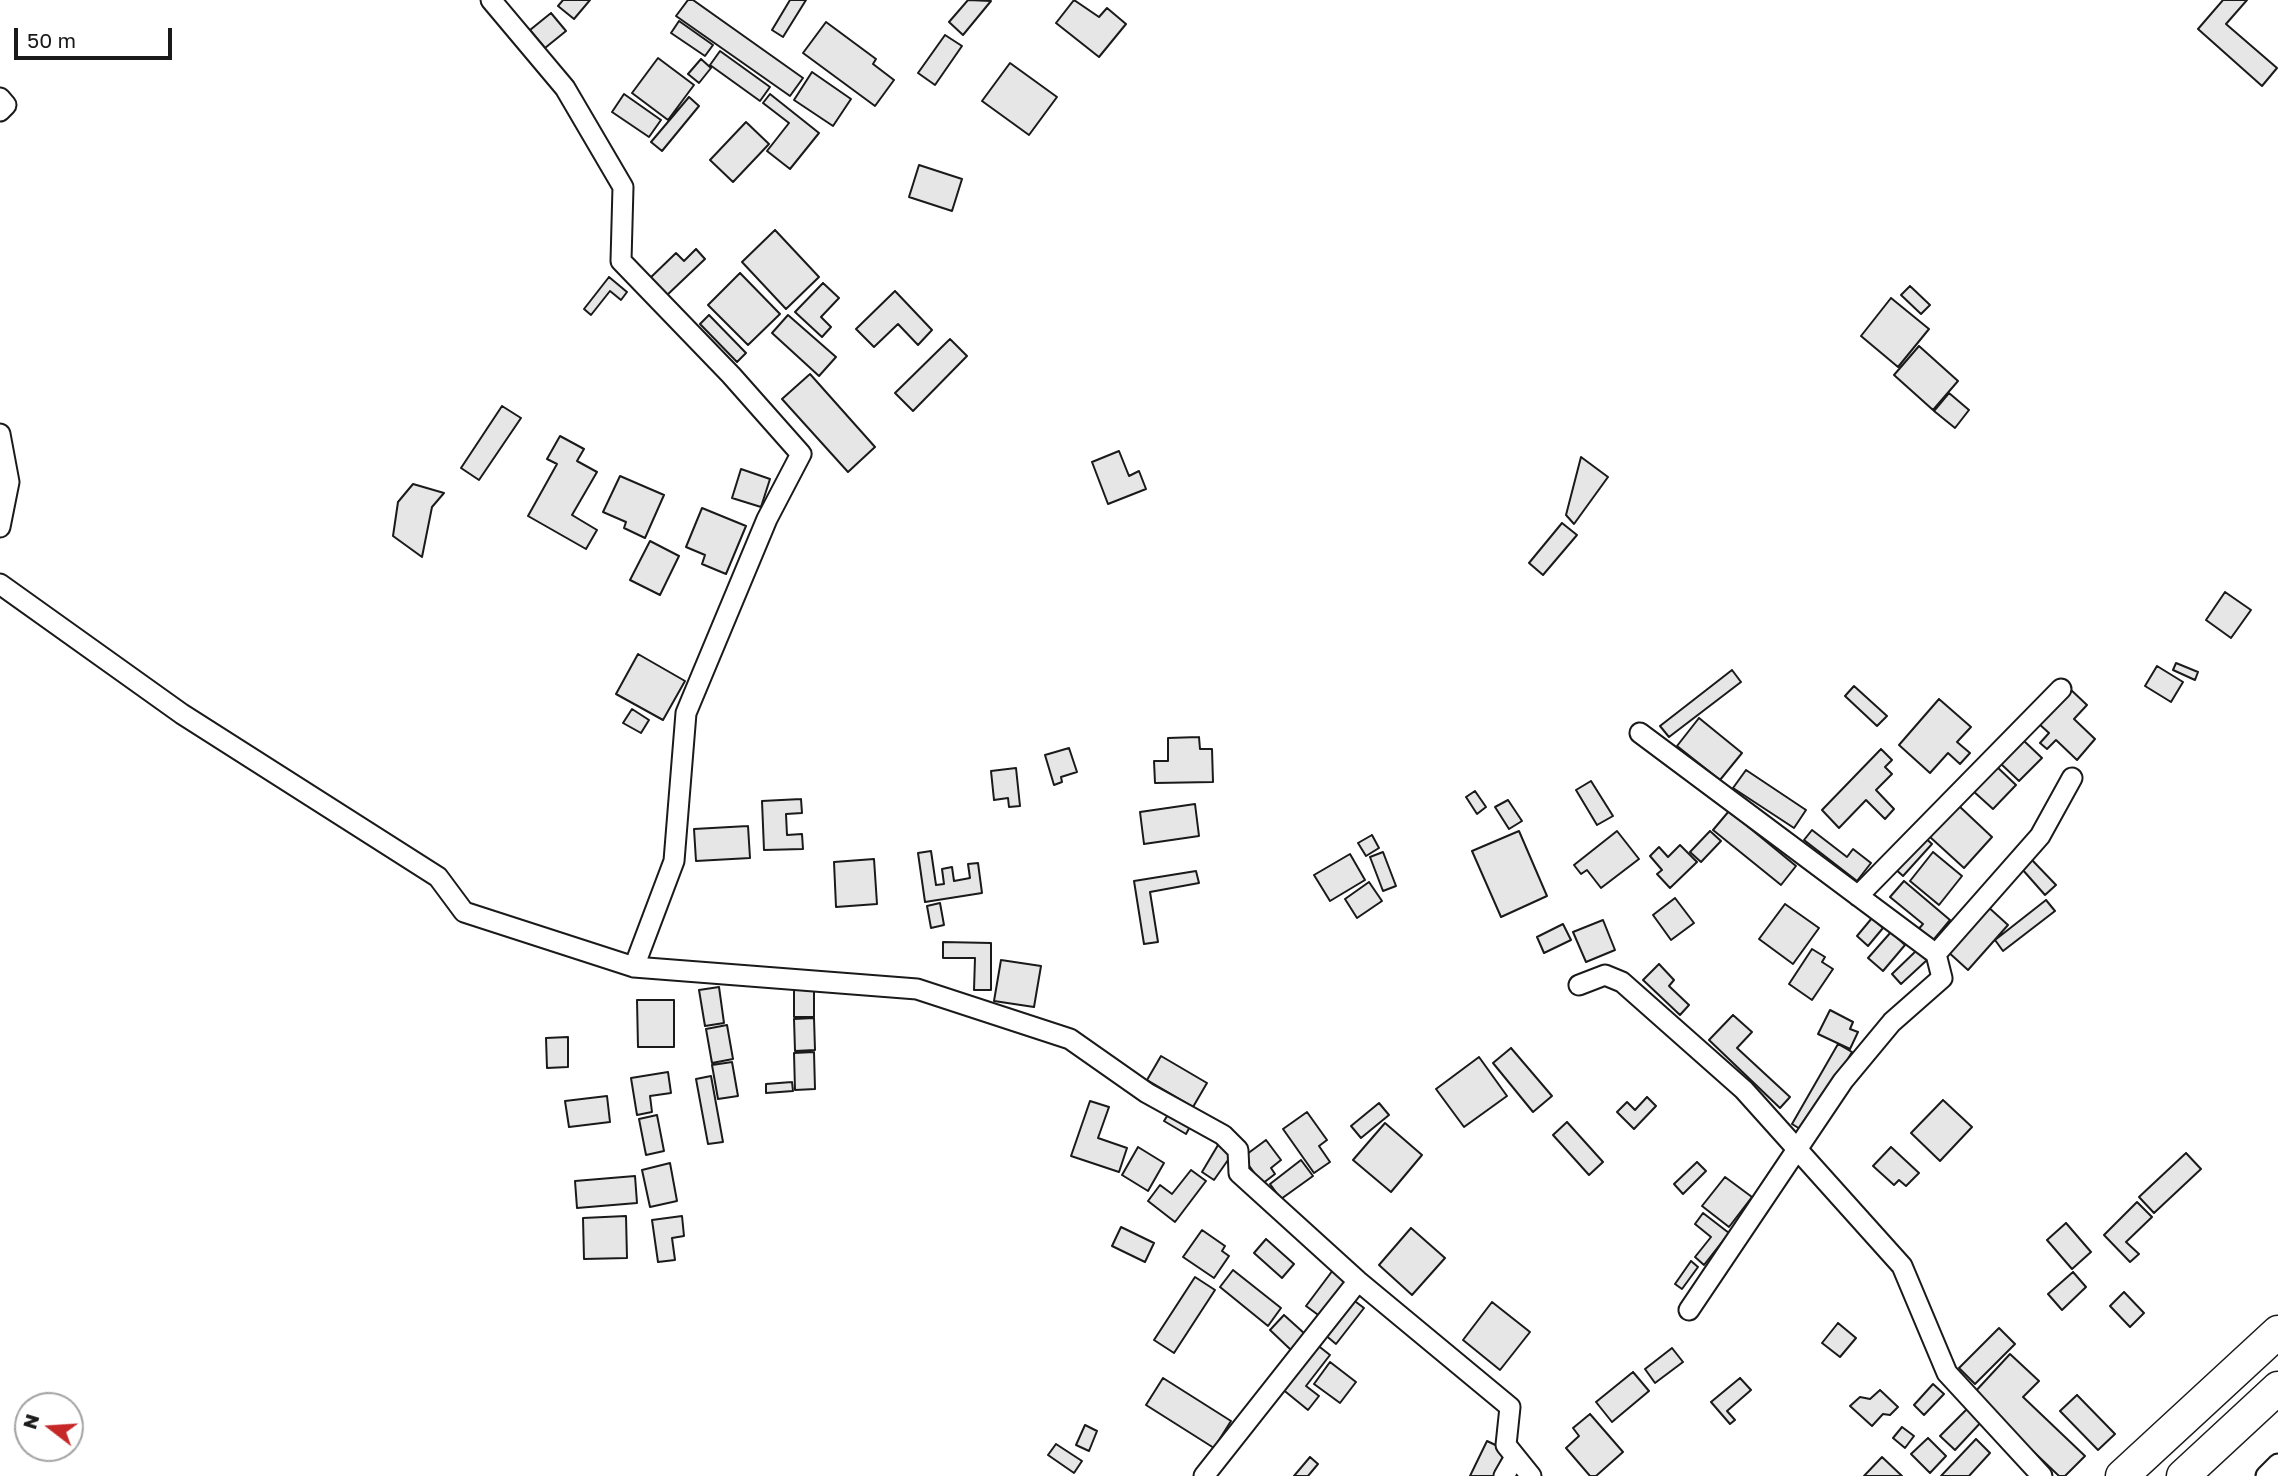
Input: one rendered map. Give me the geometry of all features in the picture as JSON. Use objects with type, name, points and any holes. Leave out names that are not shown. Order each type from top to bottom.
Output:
[{"type":"highway","points":[[2122,1476],[2278,1332]]},
{"type":"highway","points":[[2183,1476],[2278,1388]]},
{"type":"street","points":[[491,0],[565,88],[623,187],[621,261],[731,375],[801,454],[767,519],[686,713],[674,861],[635,967]]},
{"type":"street","points":[[0,97],[6,105],[0,111]]},
{"type":"street","points":[[0,434],[9,482],[0,527]]},
{"type":"street","points":[[0,584],[182,714],[438,877],[464,912],[635,967],[917,989],[1070,1040],[1147,1093],[1223,1135],[1238,1150],[1239,1173],[1358,1281],[1510,1407],[1506,1445],[1531,1476]]},
{"type":"street","points":[[1858,895],[2061,690]]},
{"type":"street","points":[[1640,733],[1936,954],[1942,978],[1892,1022],[1843,1081],[1689,1310]]},
{"type":"street","points":[[1936,954],[2040,836],[2072,778]]},
{"type":"street","points":[[1579,985],[1605,975],[1622,982],[1744,1090],[1902,1266],[1947,1373],[2042,1476]]},
{"type":"street","points":[[1204,1476],[1358,1281]]},
{"type":"street","points":[[1504,1476],[1516,1457]]},
{"type":"street","points":[[2266,1476],[2278,1464]]},
{"type":"building","points":[[563,0],[590,0],[574,19],[558,6]]},
{"type":"building","points":[[688,0],[693,0],[803,78],[790,96],[676,16]]},
{"type":"building","points":[[790,0],[806,0],[783,37],[772,30]]},
{"type":"building","points":[[968,0],[991,1],[963,35],[949,22]]},
{"type":"building","points":[[1074,0],[1099,17],[1107,8],[1126,24],[1099,57],[1056,23]]},
{"type":"building","points":[[2223,0],[2247,0],[2226,24],[2277,68],[2262,86],[2198,29]]},
{"type":"building","points":[[551,13],[566,31],[545,48],[530,30]]},
{"type":"building","points":[[679,21],[713,45],[705,56],[671,33]]},
{"type":"building","points":[[826,22],[876,59],[873,64],[894,80],[875,106],[803,53]]},
{"type":"building","points":[[945,35],[962,46],[935,85],[918,73]]},
{"type":"building","points":[[720,51],[770,87],[760,101],[710,65]]},
{"type":"building","points":[[658,58],[694,85],[668,120],[632,93]]},
{"type":"building","points":[[701,59],[711,68],[699,83],[688,74]]},
{"type":"building","points":[[1010,63],[1057,97],[1029,135],[982,101]]},
{"type":"building","points":[[812,72],[851,99],[833,126],[794,100]]},
{"type":"building","points":[[624,94],[661,120],[649,137],[612,112]]},
{"type":"building","points":[[770,94],[819,133],[790,169],[767,151],[789,123],[763,103]]},
{"type":"building","points":[[689,97],[699,106],[662,151],[651,142]]},
{"type":"building","points":[[746,122],[769,144],[733,182],[710,160]]},
{"type":"building","points":[[919,165],[962,179],[952,211],[909,197]]},
{"type":"building","points":[[775,230],[819,277],[786,309],[742,262]]},
{"type":"building","points":[[696,249],[705,259],[665,297],[648,280],[676,253],[684,261]]},
{"type":"building","points":[[740,273],[780,314],[748,345],[708,305]]},
{"type":"building","points":[[609,277],[627,292],[621,300],[610,291],[591,315],[584,309]]},
{"type":"building","points":[[823,283],[839,298],[821,317],[831,327],[822,337],[795,312]]},
{"type":"building","points":[[1910,286],[1930,305],[1921,314],[1901,295]]},
{"type":"building","points":[[895,291],[932,330],[918,345],[898,324],[874,347],[856,329]]},
{"type":"building","points":[[1891,298],[1929,329],[1898,367],[1861,336]]},
{"type":"building","points":[[709,315],[746,353],[737,362],[700,324]]},
{"type":"building","points":[[788,315],[836,357],[819,376],[772,333]]},
{"type":"building","points":[[950,339],[967,356],[913,411],[895,393]]},
{"type":"building","points":[[1919,346],[1958,381],[1933,410],[1894,375]]},
{"type":"building","points":[[810,374],[875,447],[848,472],[782,399]]},
{"type":"building","points":[[1949,393],[1969,410],[1955,428],[1934,411]]},
{"type":"building","points":[[502,406],[521,418],[479,480],[461,468]]},
{"type":"building","points":[[560,436],[584,449],[577,461],[597,472],[572,515],[597,530],[586,549],[528,516],[557,464],[547,459]]},
{"type":"building","points":[[1119,451],[1129,476],[1139,471],[1146,489],[1108,504],[1092,462]]},
{"type":"building","points":[[1581,457],[1608,477],[1574,524],[1566,515]]},
{"type":"building","points":[[741,469],[770,479],[761,507],[732,498]]},
{"type":"building","points":[[620,476],[664,495],[645,538],[624,528],[626,522],[603,512]]},
{"type":"building","points":[[413,484],[444,493],[432,507],[422,557],[393,536],[398,502]]},
{"type":"building","points":[[702,508],[746,526],[726,574],[702,564],[705,555],[686,547]]},
{"type":"building","points":[[1562,523],[1577,535],[1543,575],[1529,563]]},
{"type":"building","points":[[650,541],[679,556],[660,595],[630,580]]},
{"type":"building","points":[[2225,592],[2251,610],[2231,638],[2206,620]]},
{"type":"building","points":[[638,654],[685,681],[663,720],[616,694]]},
{"type":"building","points":[[2176,663],[2198,672],[2195,680],[2173,670]]},
{"type":"building","points":[[2157,666],[2183,682],[2171,702],[2145,686]]},
{"type":"building","points":[[1732,670],[1741,682],[1669,737],[1660,726]]},
{"type":"building","points":[[1854,686],[1887,716],[1877,726],[1845,696]]},
{"type":"building","points":[[2070,689],[2087,705],[2074,719],[2095,739],[2077,760],[2056,740],[2047,749],[2040,743],[2049,733],[2038,723]]},
{"type":"building","points":[[1939,699],[1971,727],[1957,742],[1970,753],[1960,764],[1948,753],[1930,773],[1899,745]]},
{"type":"building","points":[[632,709],[649,720],[641,733],[623,723]]},
{"type":"building","points":[[1699,718],[1742,753],[1720,780],[1677,746]]},
{"type":"building","points":[[1199,737],[1200,749],[1212,749],[1213,782],[1155,783],[1154,761],[1168,761],[1168,738]]},
{"type":"building","points":[[2023,740],[2042,758],[2019,781],[2000,763]]},
{"type":"building","points":[[1069,748],[1077,772],[1061,777],[1062,782],[1054,785],[1045,755]]},
{"type":"building","points":[[1881,749],[1892,760],[1885,767],[1892,774],[1876,790],[1894,809],[1885,819],[1866,800],[1839,828],[1822,810]]},
{"type":"building","points":[[1995,765],[2016,785],[1993,809],[1972,790]]},
{"type":"building","points":[[1016,768],[1020,806],[1009,807],[1008,798],[994,800],[991,771]]},
{"type":"building","points":[[1746,770],[1806,810],[1794,828],[1733,788]]},
{"type":"building","points":[[1591,781],[1613,816],[1597,825],[1576,790]]},
{"type":"building","points":[[1475,791],[1486,807],[1477,814],[1466,797]]},
{"type":"building","points":[[801,799],[802,813],[786,814],[787,835],[802,834],[803,849],[764,850],[762,801]]},
{"type":"building","points":[[1508,800],[1522,821],[1509,829],[1495,807]]},
{"type":"building","points":[[1195,804],[1199,836],[1144,844],[1140,812]]},
{"type":"building","points":[[1959,806],[1992,837],[1964,868],[1930,837]]},
{"type":"building","points":[[1729,811],[1796,866],[1781,885],[1713,830]]},
{"type":"building","points":[[748,826],[750,858],[696,861],[694,829]]},
{"type":"building","points":[[1812,830],[1847,857],[1853,849],[1871,863],[1857,881],[1804,840]]},
{"type":"building","points":[[1519,831],[1547,896],[1501,917],[1472,851]]},
{"type":"building","points":[[1617,831],[1639,859],[1601,888],[1587,870],[1581,874],[1574,865]]},
{"type":"building","points":[[1710,831],[1721,841],[1701,862],[1690,852]]},
{"type":"building","points":[[1372,835],[1379,848],[1366,856],[1358,843]]},
{"type":"building","points":[[1922,835],[1932,844],[1903,876],[1893,867]]},
{"type":"building","points":[[1680,845],[1697,862],[1670,888],[1657,874],[1662,870],[1650,856],[1659,847],[1668,857]]},
{"type":"building","points":[[931,851],[936,885],[944,884],[942,869],[952,867],[954,881],[970,878],[968,864],[978,863],[982,893],[925,902],[918,853]]},
{"type":"building","points":[[1383,852],[1396,886],[1383,891],[1370,857]]},
{"type":"building","points":[[1933,852],[1962,876],[1939,905],[1910,881]]},
{"type":"building","points":[[1350,854],[1365,880],[1330,901],[1314,875]]},
{"type":"building","points":[[874,859],[877,904],[836,907],[834,862]]},
{"type":"building","points":[[2032,860],[2056,885],[2045,895],[2022,869]]},
{"type":"building","points":[[1196,871],[1199,883],[1150,892],[1158,942],[1144,944],[1134,881]]},
{"type":"building","points":[[1904,881],[1950,920],[1930,944],[1916,932],[1923,924],[1890,897]]},
{"type":"building","points":[[1369,882],[1382,901],[1357,918],[1345,899]]},
{"type":"building","points":[[1675,898],[1694,923],[1671,940],[1653,915]]},
{"type":"building","points":[[2046,900],[2055,911],[2003,951],[1995,940]]},
{"type":"building","points":[[940,903],[944,925],[931,928],[927,906]]},
{"type":"building","points":[[1785,904],[1819,928],[1793,964],[1759,939]]},
{"type":"building","points":[[1986,905],[2008,925],[1968,970],[1946,950]]},
{"type":"building","points":[[1872,918],[1883,928],[1868,946],[1857,936]]},
{"type":"building","points":[[1603,920],[1615,950],[1586,962],[1573,932]]},
{"type":"building","points":[[1563,924],[1571,940],[1544,953],[1537,937]]},
{"type":"building","points":[[1891,932],[1905,945],[1883,971],[1868,958]]},
{"type":"building","points":[[943,942],[991,943],[991,990],[974,990],[975,958],[943,958]]},
{"type":"building","points":[[1812,949],[1825,957],[1822,962],[1833,969],[1812,1000],[1789,984]]},
{"type":"building","points":[[1917,950],[1927,960],[1901,984],[1892,974]]},
{"type":"building","points":[[1001,960],[1041,966],[1034,1007],[994,1001]]},
{"type":"building","points":[[1659,964],[1674,980],[1669,986],[1689,1005],[1680,1015],[1643,980]]},
{"type":"building","points":[[794,984],[814,984],[814,1017],[794,1017]]},
{"type":"building","points":[[719,987],[724,1023],[705,1026],[699,990]]},
{"type":"building","points":[[637,1000],[674,1000],[674,1047],[638,1047]]},
{"type":"building","points":[[1830,1010],[1853,1022],[1850,1029],[1858,1032],[1850,1049],[1818,1034]]},
{"type":"building","points":[[1733,1015],[1752,1032],[1737,1048],[1790,1097],[1780,1108],[1709,1040]]},
{"type":"building","points":[[814,1018],[815,1050],[795,1051],[794,1019]]},
{"type":"building","points":[[727,1025],[733,1059],[712,1063],[706,1029]]},
{"type":"building","points":[[568,1037],[568,1067],[547,1068],[546,1038]]},
{"type":"building","points":[[1838,1044],[1852,1052],[1805,1132],[1792,1124]]},
{"type":"building","points":[[1511,1048],[1552,1096],[1533,1112],[1493,1063]]},
{"type":"building","points":[[814,1052],[815,1089],[795,1090],[794,1053]]},
{"type":"building","points":[[1161,1056],[1207,1083],[1193,1107],[1147,1080]]},
{"type":"building","points":[[1479,1057],[1507,1096],[1464,1127],[1436,1089]]},
{"type":"building","points":[[732,1062],[738,1096],[718,1099],[712,1065]]},
{"type":"building","points":[[668,1072],[671,1093],[650,1096],[652,1112],[637,1115],[631,1078]]},
{"type":"building","points":[[711,1076],[723,1142],[708,1144],[696,1079]]},
{"type":"building","points":[[792,1082],[793,1091],[766,1093],[766,1084]]},
{"type":"building","points":[[607,1096],[610,1122],[569,1127],[565,1101]]},
{"type":"building","points":[[1647,1097],[1656,1106],[1634,1129],[1617,1112],[1627,1102],[1635,1110]]},
{"type":"building","points":[[1943,1100],[1972,1127],[1940,1161],[1911,1133]]},
{"type":"building","points":[[1090,1101],[1109,1107],[1098,1138],[1127,1148],[1119,1172],[1071,1156]]},
{"type":"building","points":[[1379,1103],[1389,1115],[1361,1138],[1351,1126]]},
{"type":"building","points":[[1171,1110],[1192,1123],[1186,1134],[1164,1121]]},
{"type":"building","points":[[1307,1112],[1327,1140],[1319,1146],[1330,1162],[1314,1173],[1283,1129]]},
{"type":"building","points":[[657,1115],[664,1151],[646,1155],[639,1119]]},
{"type":"building","points":[[1567,1122],[1603,1162],[1589,1175],[1553,1135]]},
{"type":"building","points":[[1385,1123],[1422,1155],[1391,1192],[1353,1160]]},
{"type":"building","points":[[1221,1140],[1235,1150],[1214,1180],[1202,1172]]},
{"type":"building","points":[[1266,1140],[1281,1160],[1271,1168],[1275,1174],[1262,1184],[1243,1157]]},
{"type":"building","points":[[1138,1147],[1164,1163],[1148,1191],[1122,1175]]},
{"type":"building","points":[[1891,1147],[1919,1173],[1906,1186],[1899,1180],[1894,1185],[1873,1166]]},
{"type":"building","points":[[2186,1153],[2201,1169],[2154,1213],[2139,1197]]},
{"type":"building","points":[[1301,1160],[1313,1176],[1281,1199],[1270,1184]]},
{"type":"building","points":[[1697,1162],[1706,1171],[1683,1194],[1674,1184]]},
{"type":"building","points":[[670,1163],[677,1201],[650,1207],[642,1170]]},
{"type":"building","points":[[1191,1170],[1206,1181],[1175,1222],[1148,1201],[1160,1185],[1172,1194]]},
{"type":"building","points":[[635,1176],[637,1203],[577,1208],[575,1181]]},
{"type":"building","points":[[1725,1177],[1752,1197],[1729,1227],[1702,1206]]},
{"type":"building","points":[[2137,1202],[2152,1217],[2126,1242],[2139,1254],[2130,1262],[2104,1235]]},
{"type":"building","points":[[1703,1213],[1729,1233],[1704,1265],[1695,1257],[1711,1237],[1695,1224]]},
{"type":"building","points":[[626,1216],[627,1258],[584,1259],[583,1218]]},
{"type":"building","points":[[682,1216],[684,1236],[672,1238],[675,1260],[658,1262],[652,1220]]},
{"type":"building","points":[[2066,1223],[2091,1252],[2072,1269],[2047,1240]]},
{"type":"building","points":[[1121,1227],[1154,1243],[1145,1262],[1112,1246]]},
{"type":"building","points":[[1411,1228],[1445,1258],[1412,1295],[1379,1265]]},
{"type":"building","points":[[1202,1230],[1225,1246],[1222,1251],[1229,1256],[1214,1278],[1183,1257]]},
{"type":"building","points":[[1266,1239],[1294,1264],[1282,1278],[1254,1253]]},
{"type":"building","points":[[1691,1261],[1698,1267],[1682,1289],[1675,1284]]},
{"type":"building","points":[[1233,1270],[1281,1308],[1268,1326],[1220,1287]]},
{"type":"building","points":[[1333,1270],[1348,1281],[1321,1317],[1306,1306]]},
{"type":"building","points":[[2073,1272],[2086,1287],[2062,1310],[2048,1294]]},
{"type":"building","points":[[1195,1277],[1215,1290],[1174,1353],[1154,1340]]},
{"type":"building","points":[[2124,1292],[2144,1313],[2130,1327],[2110,1306]]},
{"type":"building","points":[[1352,1299],[1364,1308],[1336,1344],[1324,1334]]},
{"type":"building","points":[[1492,1302],[1530,1332],[1500,1370],[1463,1340]]},
{"type":"building","points":[[1284,1315],[1305,1334],[1291,1350],[1270,1330]]},
{"type":"building","points":[[1838,1323],[1856,1338],[1840,1357],[1822,1343]]},
{"type":"building","points":[[1999,1328],[2015,1344],[1975,1384],[1959,1368]]},
{"type":"building","points":[[1316,1344],[1330,1355],[1306,1386],[1319,1396],[1308,1410],[1281,1388]]},
{"type":"building","points":[[1672,1348],[1683,1362],[1655,1383],[1645,1369]]},
{"type":"building","points":[[2010,1354],[2039,1381],[2023,1397],[2085,1456],[2065,1476],[2059,1476],[1973,1394]]},
{"type":"building","points":[[1330,1362],[1356,1382],[1340,1403],[1314,1384]]},
{"type":"building","points":[[1633,1372],[1649,1391],[1612,1422],[1596,1402]]},
{"type":"building","points":[[1163,1378],[1231,1421],[1214,1448],[1146,1405]]},
{"type":"building","points":[[1740,1378],[1751,1390],[1727,1411],[1735,1420],[1730,1424],[1711,1402]]},
{"type":"building","points":[[1933,1384],[1944,1394],[1924,1415],[1914,1405]]},
{"type":"building","points":[[1880,1390],[1898,1407],[1890,1415],[1883,1414],[1872,1426],[1850,1406],[1860,1397],[1870,1399]]},
{"type":"building","points":[[2077,1395],[2115,1434],[2098,1450],[2060,1411]]},
{"type":"building","points":[[1970,1406],[1984,1419],[1955,1450],[1940,1436]]},
{"type":"building","points":[[1590,1414],[1623,1452],[1596,1476],[1590,1476],[1566,1448],[1579,1436],[1573,1428]]},
{"type":"building","points":[[1085,1425],[1097,1431],[1089,1451],[1076,1445]]},
{"type":"building","points":[[1902,1427],[1914,1436],[1905,1448],[1893,1438]]},
{"type":"building","points":[[1928,1438],[1946,1456],[1930,1473],[1911,1454]]},
{"type":"building","points":[[1976,1439],[1990,1453],[1969,1476],[1941,1476]]},
{"type":"building","points":[[1487,1441],[1506,1450],[1494,1476],[1470,1476]]},
{"type":"building","points":[[1056,1444],[1082,1461],[1074,1473],[1048,1455]]},
{"type":"building","points":[[1310,1457],[1318,1464],[1308,1476],[1294,1476]]},
{"type":"building","points":[[1882,1457],[1902,1476],[1864,1476]]}]
